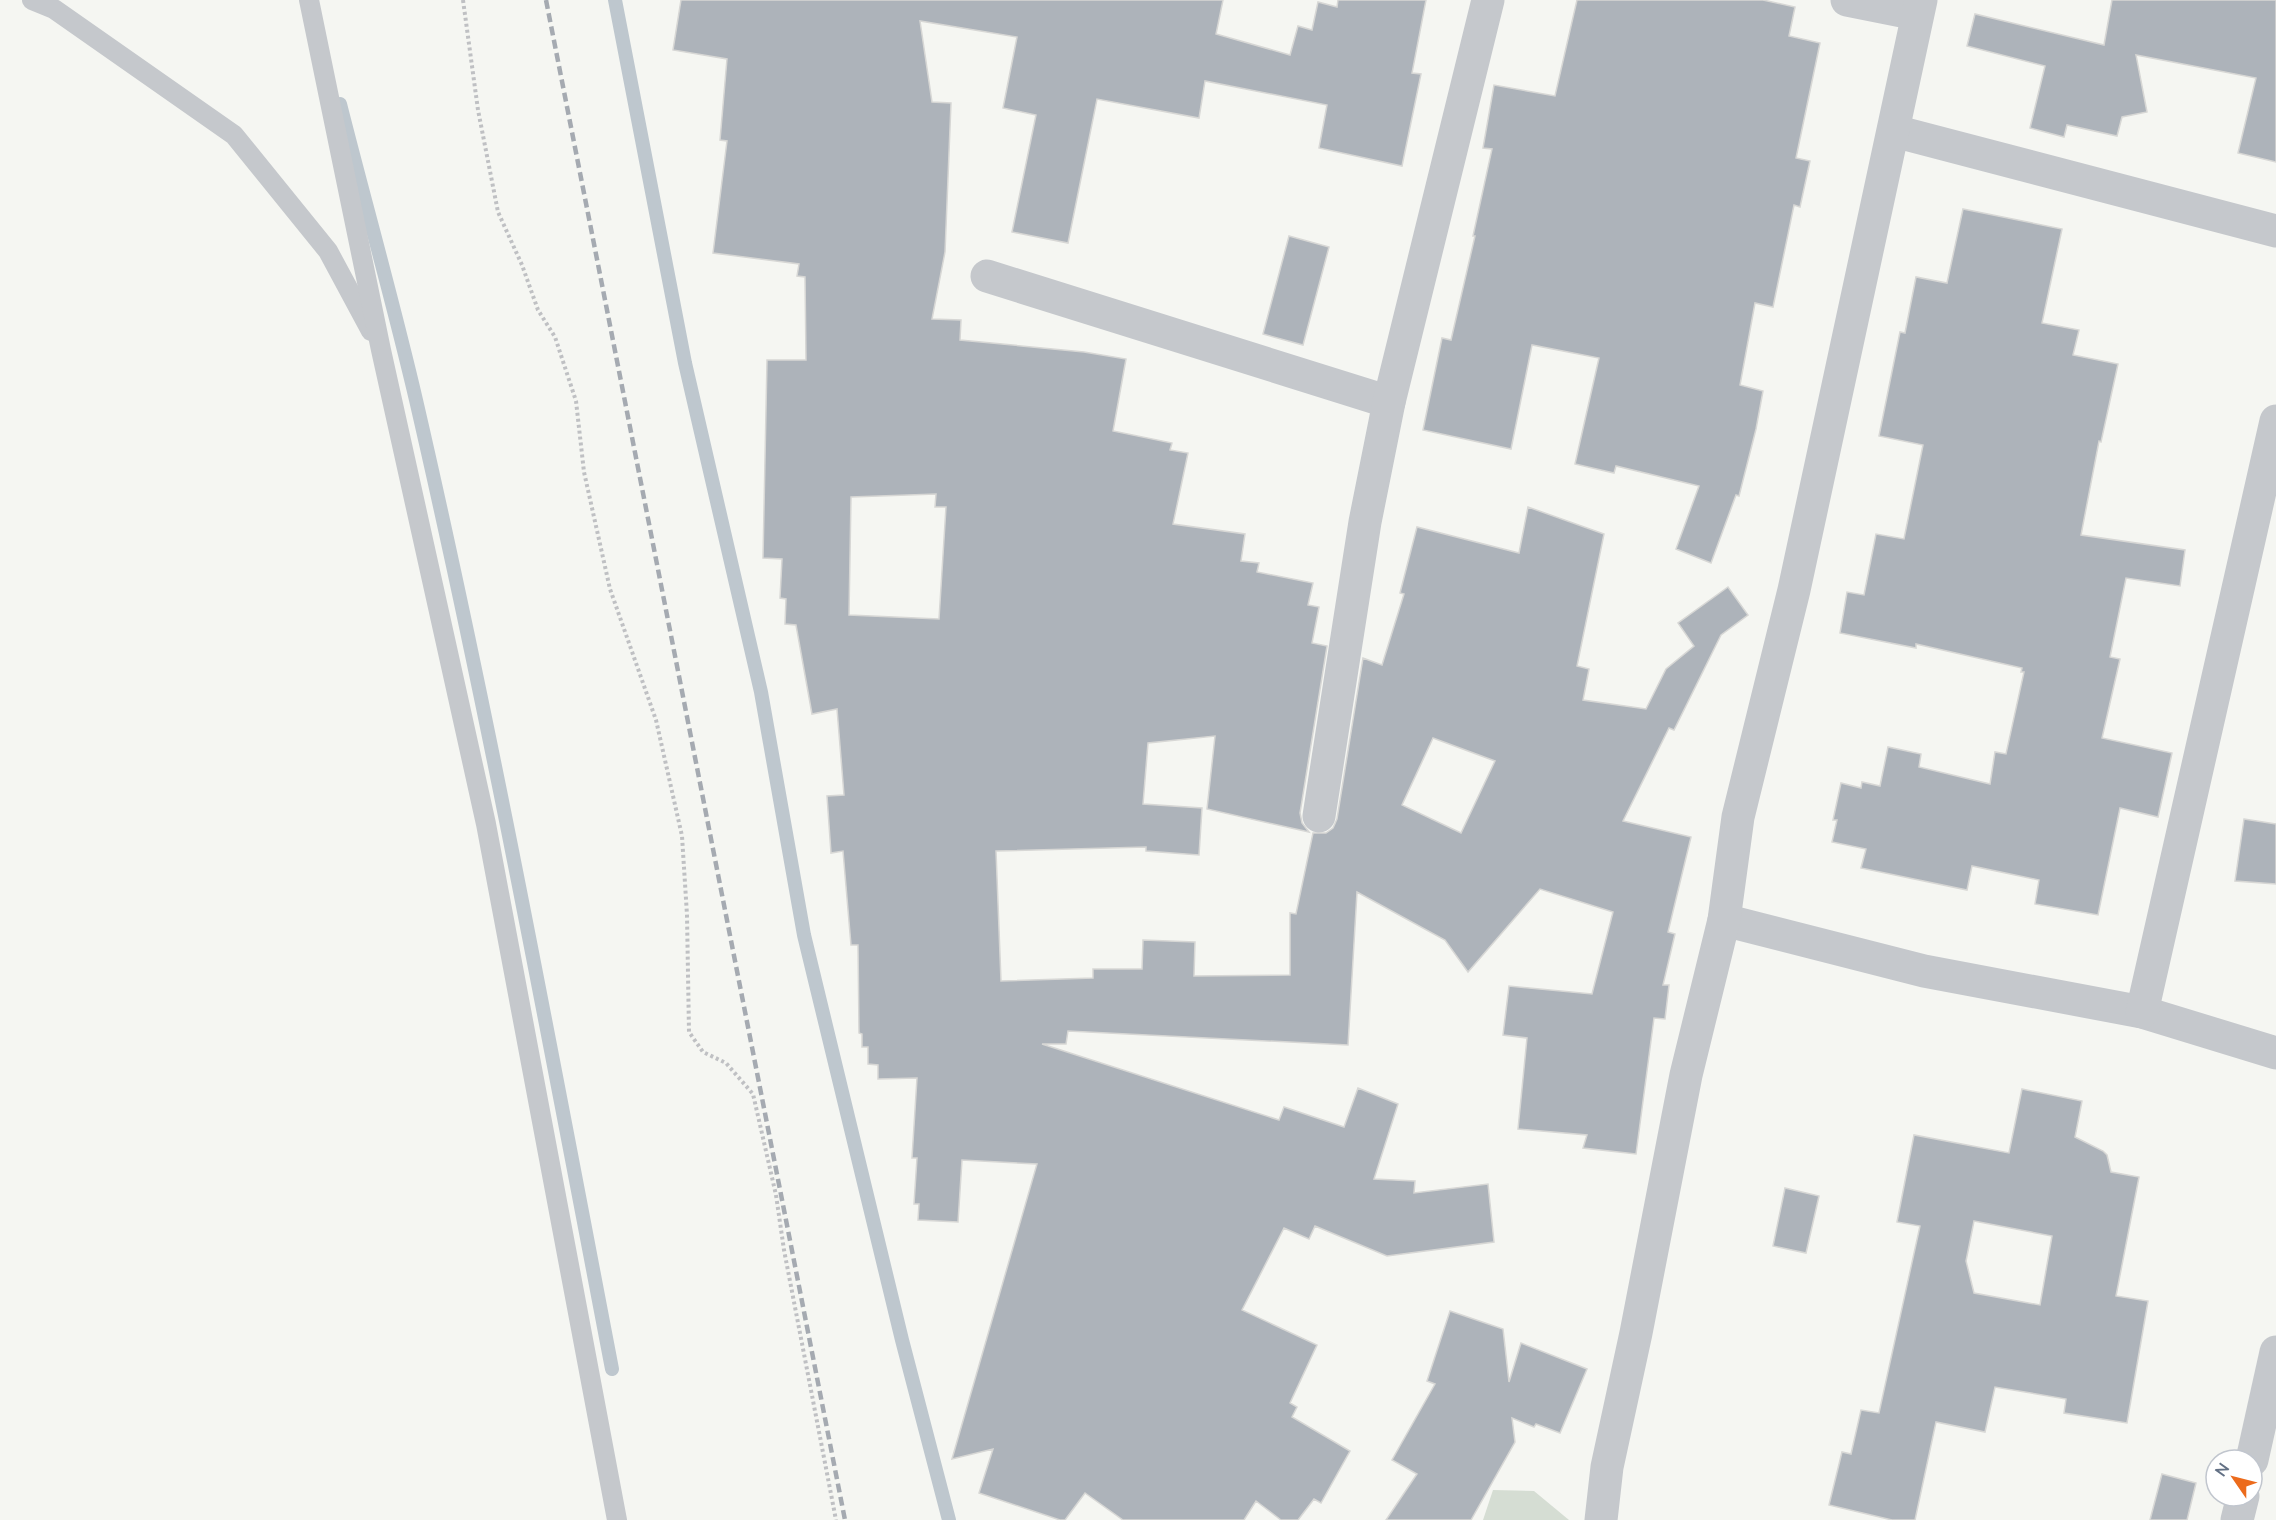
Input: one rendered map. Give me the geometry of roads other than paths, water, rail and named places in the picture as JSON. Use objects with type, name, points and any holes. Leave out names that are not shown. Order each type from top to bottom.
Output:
[{"type":"street","points":[[1319,816],[1365,522],[1389,402],[1488,0]]},
{"type":"street","points":[[1601,1520],[1607,1467],[1636,1333],[1686,1074],[1724,920],[1738,816],[1794,590],[1919,7],[1847,0]]},
{"type":"street","points":[[1894,131],[2276,231]]},
{"type":"street","points":[[987,276],[1389,402]]},
{"type":"street","points":[[2142,1012],[2276,421]]},
{"type":"street","points":[[1724,920],[1924,971],[2142,1012],[2276,1053]]},
{"type":"street","points":[[2255,1448],[2276,1352]]},
{"type":"lane","points":[[32,0],[54,9],[234,135],[328,251],[381,350]]},
{"type":"lane","points":[[309,0],[381,350],[486,824],[617,1520]]},
{"type":"waterway","points":[[615,0],[685,363],[761,692],[804,935],[902,1340],[949,1520]]},
{"type":"waterway","points":[[340,104],[407,363],[469,641],[612,1369]]},
{"type":"railway","points":[[546,0],[845,1520]]}]
